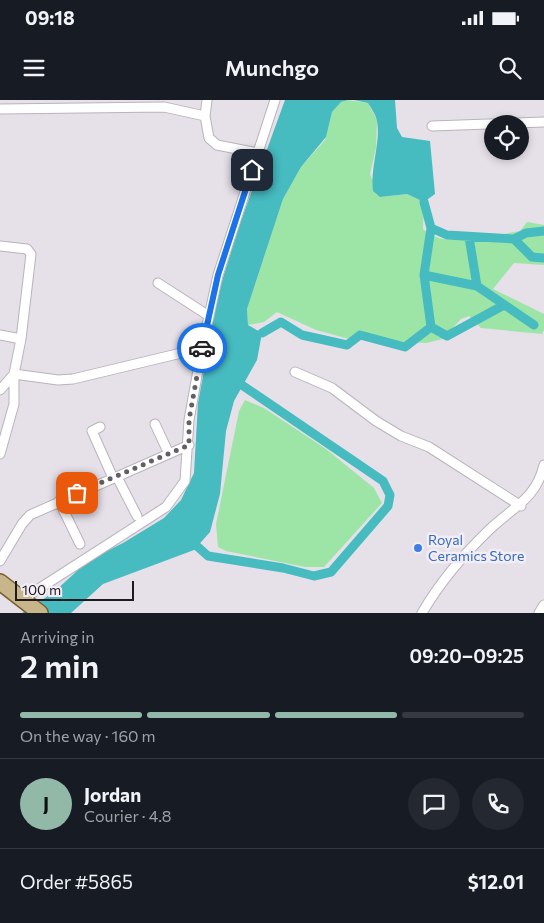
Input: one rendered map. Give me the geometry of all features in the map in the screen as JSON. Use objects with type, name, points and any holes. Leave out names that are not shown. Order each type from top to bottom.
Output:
[{"type":"main road","points":[[0,582],[40,613]]},
{"type":"street","points":[[207,100],[205,116],[209,138],[218,145],[258,153]]},
{"type":"street","points":[[25,600],[166,507],[185,481],[189,445],[189,420],[218,275],[275,100]]},
{"type":"street","points":[[0,109],[35,104],[164,103],[205,116]]},
{"type":"street","points":[[432,126],[544,122]]},
{"type":"street","points":[[0,246],[27,250],[31,254],[22,339],[14,374],[14,404],[0,454]]},
{"type":"street","points":[[158,283],[209,316]]},
{"type":"street","points":[[0,335],[22,339]]},
{"type":"street","points":[[14,374],[58,380],[73,379],[202,348]]},
{"type":"street","points":[[295,372],[332,388],[376,421],[401,436],[429,447],[520,506]]},
{"type":"street","points":[[0,390],[14,374]]},
{"type":"street","points":[[154,424],[169,454]]},
{"type":"street","points":[[100,427],[92,431],[115,478],[137,516]]},
{"type":"street","points":[[0,560],[22,524],[30,515],[189,445]]},
{"type":"street","points":[[422,613],[453,567],[491,528],[520,506],[541,477],[544,465]]},
{"type":"street","points":[[59,501],[80,544]]},
{"type":"street","points":[[539,613],[544,605]]},
{"type":"green space","points":[[348,100],[368,103],[377,120],[376,148],[370,174],[380,197],[407,194],[424,202],[423,229],[432,235],[443,239],[455,240],[483,238],[520,231],[527,222],[544,225],[544,265],[514,263],[493,289],[544,314],[544,330],[542,334],[481,328],[469,316],[461,319],[443,339],[426,343],[349,339],[316,330],[277,312],[264,322],[248,325],[247,309],[283,199],[301,167],[325,140],[332,112],[341,102]]},
{"type":"green space","points":[[245,400],[264,408],[326,449],[374,488],[382,503],[324,567],[305,567],[226,551],[218,547],[216,524],[239,411]]},
{"type":"water","points":[[285,100],[348,100],[341,102],[332,112],[326,137],[301,167],[283,199],[247,309],[248,325],[262,333],[257,360],[234,401],[226,431],[220,494],[210,532],[194,550],[103,584],[71,613],[22,613],[54,592],[89,560],[123,543],[164,518],[181,500],[194,473],[198,403],[218,294],[238,229]]},
{"type":"water","points":[[354,100],[395,100],[397,128],[402,137],[430,141],[435,194],[424,202],[407,194],[380,197],[373,191],[372,182],[378,138],[377,121],[368,103]]},
{"type":"waterway","points":[[424,202],[431,228],[447,235],[514,239],[526,233],[544,231]]},
{"type":"waterway","points":[[262,333],[281,322],[302,335],[347,345],[360,335],[405,347],[431,327],[424,275],[431,228]]},
{"type":"waterway","points":[[469,237],[477,286]]},
{"type":"waterway","points":[[514,239],[532,257],[544,258]]},
{"type":"waterway","points":[[424,275],[477,286],[534,325]]},
{"type":"waterway","points":[[431,327],[447,336],[504,305]]},
{"type":"waterway","points":[[189,539],[208,556],[283,568],[314,576],[331,572],[388,506],[390,495],[383,481],[233,379]]},
{"type":"way so far","points":[[77,493],[189,445],[189,420],[202,348]]},
{"type":"place","name":"Royal Ceramics Store","points":[[418,548]]},
{"type":"route","points":[[202,348],[218,275],[252,170]]}]
